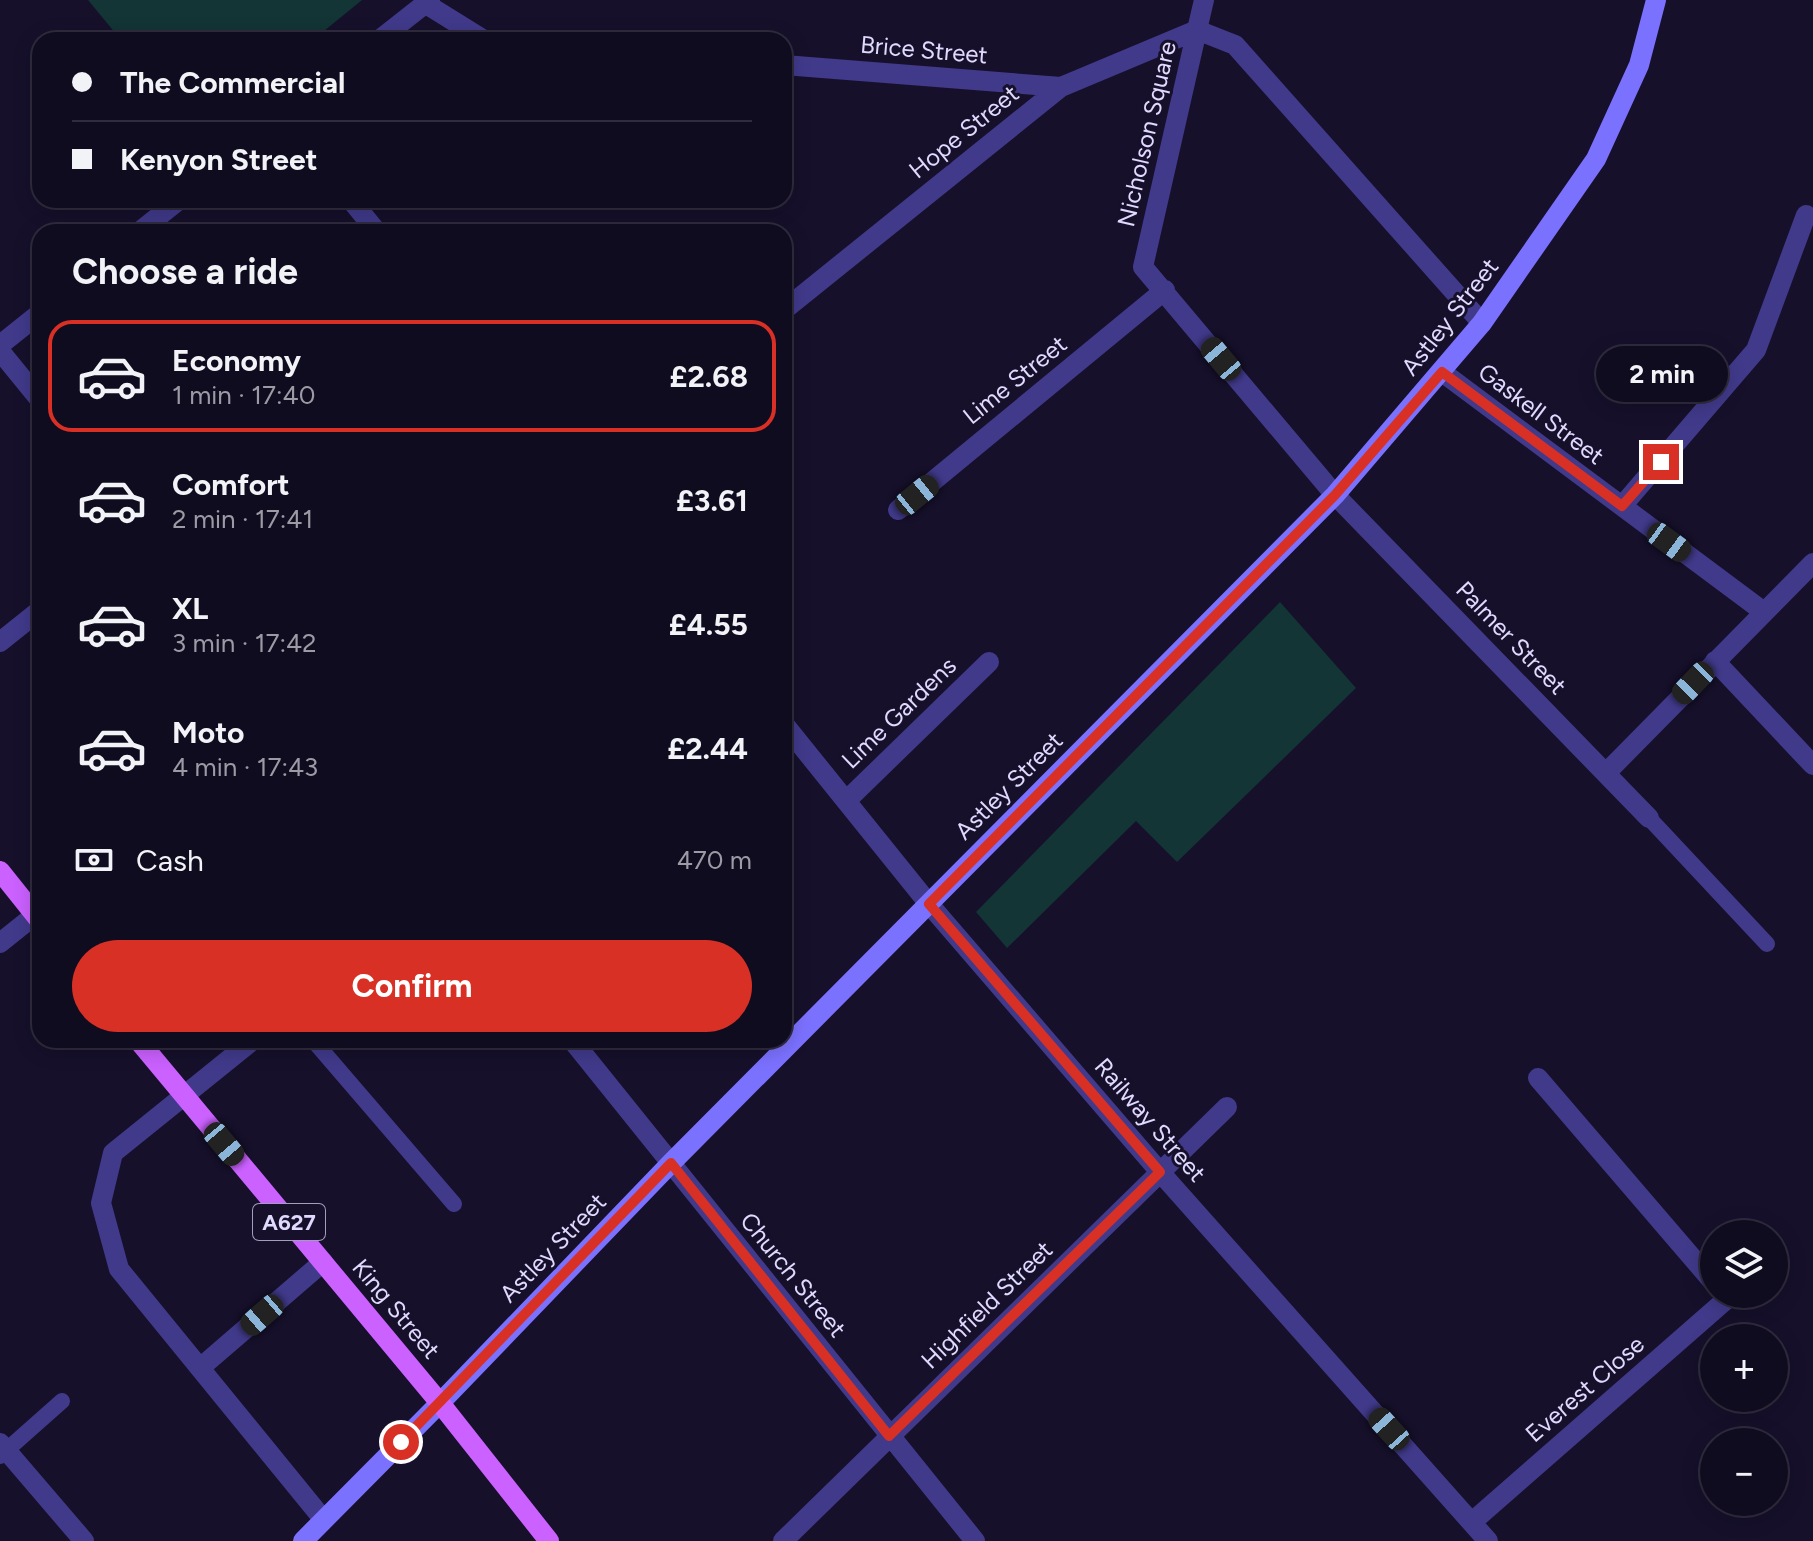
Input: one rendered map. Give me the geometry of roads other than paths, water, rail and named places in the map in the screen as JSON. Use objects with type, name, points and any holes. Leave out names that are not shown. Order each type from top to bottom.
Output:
[{"type":"main road","name":"Astley Street","points":[[792,1042],[1335,495],[1442,372],[1482,323],[1596,159],[1639,65],[1656,0]]},
{"type":"main road","points":[[0,871],[32,908]]},
{"type":"main road","name":"King Street","points":[[145,1048],[440,1403],[549,1541]]},
{"type":"main road","name":"Astley Street","points":[[303,1541],[786,1048]]},
{"type":"street","points":[[1197,30],[1204,0]]},
{"type":"street","points":[[389,32],[428,2],[472,32]]},
{"type":"street","name":"Hope Street","points":[[792,304],[1061,87],[1197,30]]},
{"type":"street","name":"Nicholson Square","points":[[1335,495],[1143,267],[1197,30],[1235,45],[1482,323]]},
{"type":"street","name":"Brice Street","points":[[792,66],[1061,87]]},
{"type":"street","points":[[149,224],[169,208]]},
{"type":"street","points":[[358,208],[370,224]]},
{"type":"street","points":[[1622,506],[1756,350],[1806,215]]},
{"type":"street","name":"Lime Street","points":[[898,510],[1165,290]]},
{"type":"street","points":[[32,320],[0,348],[32,390]]},
{"type":"street","name":"Gaskell Street","points":[[1442,372],[1764,612]]},
{"type":"street","name":"Palmer Street","points":[[1335,495],[1649,818]]},
{"type":"street","points":[[1606,773],[1813,563]]},
{"type":"street","points":[[0,642],[32,616]]},
{"type":"street","points":[[1715,661],[1813,765]]},
{"type":"street","name":"Lime Gardens","points":[[846,801],[989,662]]},
{"type":"street","name":"Railway Street","points":[[792,734],[929,904],[1160,1172],[1488,1541]]},
{"type":"street","points":[[0,943],[32,919]]},
{"type":"street","points":[[243,1048],[113,1153],[101,1203],[119,1269],[323,1519]]},
{"type":"street","name":"Church Street","points":[[578,1048],[975,1541]]},
{"type":"street","points":[[1538,1078],[1700,1267]]},
{"type":"street","name":"Highfield Street","points":[[783,1541],[1227,1107]]},
{"type":"street","points":[[200,1368],[323,1262]]},
{"type":"street","name":"Everest Close","points":[[1472,1522],[1717,1308]]},
{"type":"street","points":[[2,1450],[84,1541]]},
{"type":"lane","points":[[1649,818],[1767,944]]},
{"type":"lane","points":[[320,1048],[454,1204]]},
{"type":"lane","points":[[2,1450],[62,1401]]}]
